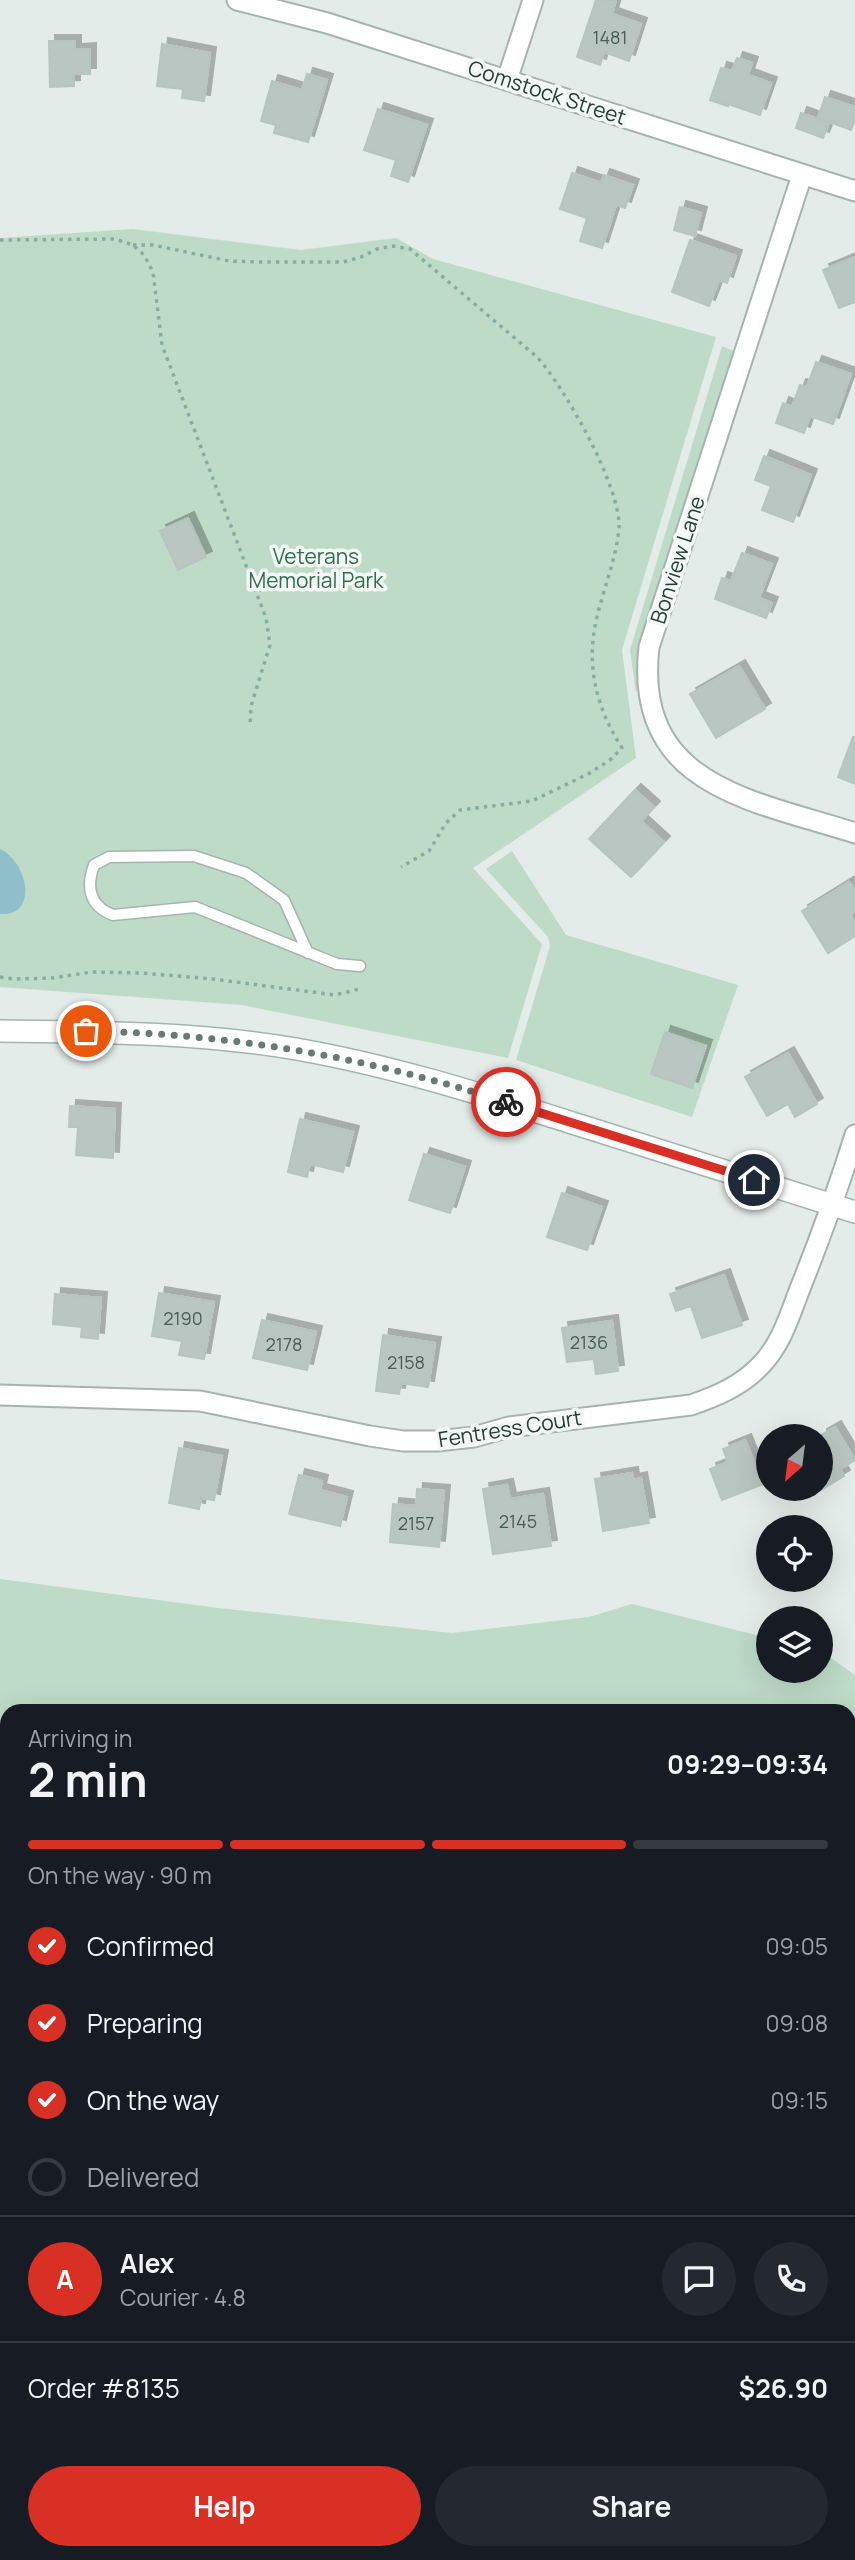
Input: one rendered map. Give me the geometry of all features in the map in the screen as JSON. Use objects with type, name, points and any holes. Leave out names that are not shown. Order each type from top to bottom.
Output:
[{"type":"main road","points":[[0,1031],[140,1032],[202,1037],[294,1048],[366,1062],[441,1081],[855,1212]]},
{"type":"street","name":"Comstock Street","points":[[237,0],[327,23],[855,191]]},
{"type":"street","points":[[507,80],[533,0]]},
{"type":"street","name":"Bonview Lane","points":[[802,175],[649,647],[648,689],[652,708],[670,747],[704,780],[725,791],[855,833]]},
{"type":"street","name":"Fentress Court","points":[[0,1395],[201,1401],[403,1441],[474,1437],[509,1427],[691,1405],[717,1396],[740,1383],[761,1366],[778,1345],[833,1205],[855,1135]]},
{"type":"lane","points":[[308,953],[284,900],[246,873],[194,856],[109,857],[94,864],[89,879],[93,901],[102,911],[113,915],[195,907],[308,953],[337,964],[360,966]]},
{"type":"path","points":[[0,240],[115,239],[132,245],[153,245],[229,261],[259,262],[343,262],[392,246],[410,249],[537,357],[552,374],[601,465],[617,507],[619,526],[615,551],[596,622],[592,651],[593,681],[598,699],[610,729],[622,748],[610,760],[588,774],[532,801],[460,810],[446,823],[429,851],[401,867]]},
{"type":"path","points":[[132,245],[144,255],[153,272],[162,345],[266,618],[270,645],[251,706],[250,726]]},
{"type":"path","points":[[0,977],[52,978],[92,972],[141,973],[213,979],[335,995],[359,989]]},
{"type":"green space","name":"Veterans Memorial Park","points":[[133,229],[301,250],[396,238],[433,259],[716,337],[622,650],[636,758],[473,868],[542,944],[508,1058],[242,1005],[0,987],[0,238]]},
{"type":"green space","points":[[722,346],[738,353],[648,661],[636,693],[630,650]]},
{"type":"green space","points":[[512,851],[566,935],[738,985],[692,1117],[516,1060],[550,946],[548,937],[486,869]]},
{"type":"green space","points":[[0,1579],[218,1608],[452,1633],[589,1617],[632,1604],[756,1635],[756,1683],[833,1683],[833,1659],[855,1675],[855,1704],[0,1704]]},
{"type":"water","points":[[0,849],[10,856],[23,876],[25,898],[20,907],[12,913],[0,914]]},
{"type":"building","points":[[596,0],[616,0],[612,14],[641,24],[629,61],[604,52],[600,65],[577,57]]},
{"type":"building","points":[[49,41],[75,41],[75,50],[90,49],[90,74],[74,74],[74,86],[50,87]]},
{"type":"building","points":[[162,44],[210,53],[204,101],[182,98],[183,89],[157,86]]},
{"type":"building","points":[[737,58],[752,63],[748,75],[771,83],[760,115],[710,100],[721,68],[732,71]]},
{"type":"building","points":[[307,74],[327,80],[308,142],[274,133],[276,125],[261,121],[272,81],[302,90]]},
{"type":"building","points":[[825,97],[855,107],[851,130],[818,118]]},
{"type":"building","points":[[378,109],[427,125],[408,182],[391,176],[396,160],[364,150]]},
{"type":"building","points":[[801,113],[829,123],[823,138],[796,128]]},
{"type":"building","points":[[572,173],[601,183],[604,175],[633,185],[625,208],[616,205],[602,248],[580,241],[587,218],[560,209]]},
{"type":"building","points":[[680,207],[701,213],[695,236],[674,230]]},
{"type":"building","points":[[690,240],[736,256],[727,283],[719,280],[709,306],[672,292]]},
{"type":"building","points":[[855,257],[855,302],[839,308],[823,270]]},
{"type":"building","points":[[816,362],[851,374],[833,424],[810,416],[804,433],[776,423],[783,403],[792,407],[800,385],[807,387]]},
{"type":"building","points":[[764,456],[811,475],[793,522],[762,510],[771,486],[755,480]]},
{"type":"building","points":[[188,518],[206,557],[178,570],[160,531]]},
{"type":"building","points":[[742,553],[772,564],[759,598],[772,603],[766,618],[715,599],[722,578],[731,581]]},
{"type":"building","points":[[739,666],[765,709],[716,738],[690,694]]},
{"type":"building","points":[[855,737],[855,784],[838,777]]},
{"type":"building","points":[[635,790],[654,807],[641,821],[664,842],[631,877],[589,839]]},
{"type":"building","points":[[849,882],[855,890],[855,911],[850,915],[855,923],[855,936],[828,953],[802,911]]},
{"type":"building","points":[[665,1032],[706,1046],[692,1088],[651,1074]]},
{"type":"building","points":[[788,1053],[817,1104],[795,1117],[788,1104],[767,1116],[745,1077]]},
{"type":"building","points":[[70,1106],[115,1109],[113,1158],[76,1155],[78,1127],[69,1127]]},
{"type":"building","points":[[300,1119],[353,1132],[343,1172],[310,1164],[307,1177],[288,1172]]},
{"type":"building","points":[[424,1154],[465,1167],[450,1213],[409,1200]]},
{"type":"building","points":[[562,1193],[602,1207],[587,1250],[547,1237]]},
{"type":"building","points":[[724,1275],[742,1325],[702,1338],[691,1306],[676,1311],[670,1294]]},
{"type":"building","points":[[159,1293],[214,1302],[204,1359],[179,1355],[182,1341],[152,1336]]},
{"type":"building","points":[[55,1294],[101,1298],[98,1339],[81,1337],[82,1327],[53,1324]]},
{"type":"building","points":[[262,1320],[316,1332],[307,1370],[253,1358]]},
{"type":"building","points":[[612,1321],[618,1371],[596,1374],[594,1359],[567,1362],[562,1328]]},
{"type":"building","points":[[383,1335],[435,1343],[428,1387],[401,1383],[399,1394],[376,1391]]},
{"type":"building","points":[[835,1427],[855,1460],[840,1469],[844,1476],[833,1483]]},
{"type":"building","points":[[745,1440],[756,1467],[756,1487],[722,1500],[710,1469],[728,1462],[723,1449]]},
{"type":"building","points":[[179,1448],[222,1456],[214,1500],[201,1498],[199,1509],[169,1503]]},
{"type":"building","points":[[632,1473],[633,1480],[641,1478],[649,1523],[603,1531],[595,1479]]},
{"type":"building","points":[[299,1475],[322,1481],[320,1490],[347,1497],[340,1526],[289,1514]]},
{"type":"building","points":[[507,1485],[510,1499],[543,1494],[551,1546],[493,1554],[483,1489]]},
{"type":"building","points":[[417,1489],[444,1491],[439,1547],[390,1542],[393,1504],[416,1506]]},
{"type":"way so far","points":[[86,1031],[214,1038],[294,1048],[366,1062],[441,1081],[506,1102]]},
{"type":"route","points":[[506,1102],[754,1180]]}]
